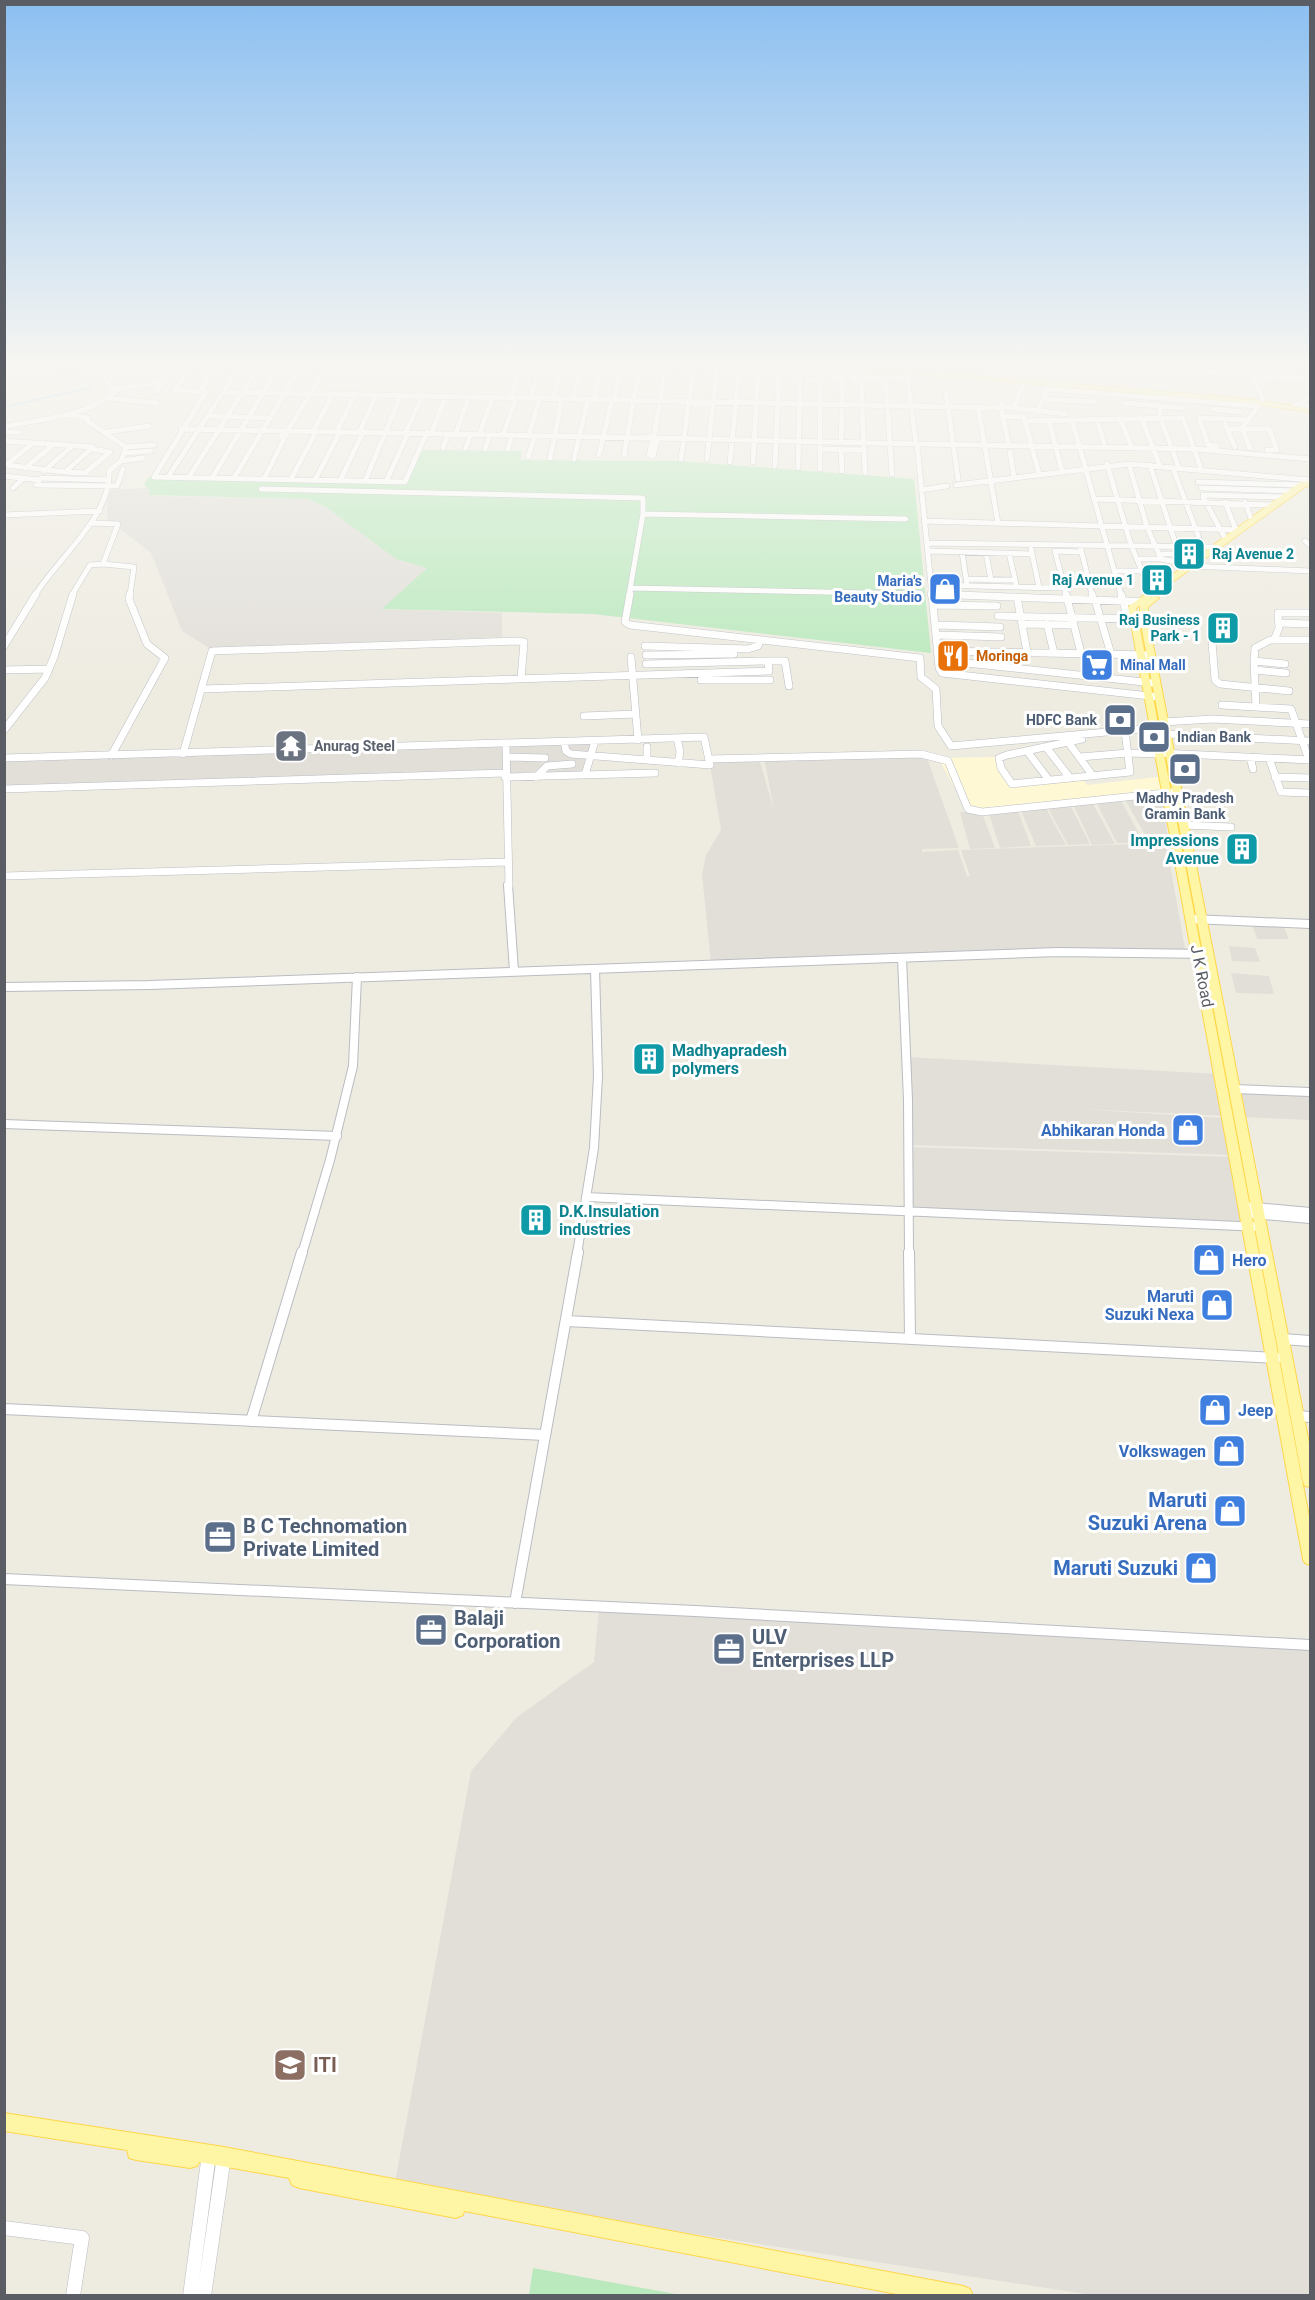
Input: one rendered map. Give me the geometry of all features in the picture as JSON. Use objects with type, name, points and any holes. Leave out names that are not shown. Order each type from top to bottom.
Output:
[{"type":"main road","points":[[1193,566],[1307,482]]},
{"type":"main road","points":[[1143,602],[1307,482]]},
{"type":"main road","name":"J K Road","points":[[1143,602],[1131,619],[1146,655]]},
{"type":"main road","name":"J K Road","points":[[1143,602],[1146,655],[1231,1092],[1253,1216],[1273,1358],[1311,1559]]},
{"type":"main road","name":"J K Road","points":[[1160,724],[1167,734],[1164,753]]},
{"type":"main road","name":"J K Road","points":[[1173,792],[1184,825],[1197,920]]},
{"type":"main road","name":"J K Road","points":[[1253,1216],[1287,1359],[1304,1417],[1311,1482]]},
{"type":"main road","points":[[4,2122],[963,2295]]},
{"type":"main road","points":[[4,2130],[216,2159],[920,2295]]},
{"type":"street","points":[[40,470],[85,473],[88,470]]},
{"type":"street","points":[[4,646],[49,573],[100,511],[109,483],[110,470]]},
{"type":"street","points":[[4,476],[120,485],[123,470]]},
{"type":"street","points":[[156,470],[153,476],[386,482],[405,482],[411,470]]},
{"type":"street","points":[[168,477],[172,470]]},
{"type":"street","points":[[189,477],[193,470]]},
{"type":"street","points":[[212,478],[217,470]]},
{"type":"street","points":[[234,478],[239,470]]},
{"type":"street","points":[[261,479],[265,470]]},
{"type":"street","points":[[291,479],[295,470]]},
{"type":"street","points":[[315,480],[320,470]]},
{"type":"street","points":[[340,481],[345,470]]},
{"type":"street","points":[[365,481],[369,470]]},
{"type":"street","points":[[386,482],[391,470]]},
{"type":"street","points":[[921,470],[942,672],[1154,696]]},
{"type":"street","points":[[956,470],[957,483]]},
{"type":"street","points":[[989,470],[998,523]]},
{"type":"street","points":[[1013,470],[1014,477]]},
{"type":"street","points":[[923,489],[1067,470]]},
{"type":"street","points":[[998,616],[1047,621],[1131,619],[1114,571],[1087,470]]},
{"type":"street","points":[[933,595],[1143,602],[1142,571],[1131,545],[1112,470]]},
{"type":"street","points":[[1133,470],[1147,527],[1160,556],[1193,566],[1311,571]]},
{"type":"street","points":[[1152,470],[1176,545]]},
{"type":"street","points":[[1177,470],[1202,546]]},
{"type":"street","points":[[1192,470],[1307,482]]},
{"type":"street","points":[[1266,470],[1266,475]]},
{"type":"street","points":[[1289,477],[1290,470]]},
{"type":"street","points":[[1197,471],[1289,477],[1307,482]]},
{"type":"street","points":[[1197,471],[1203,495],[1226,540]]},
{"type":"street","points":[[1307,482],[1311,472]]},
{"type":"street","points":[[13,488],[24,478]]},
{"type":"street","points":[[39,480],[36,485],[68,488],[109,483]]},
{"type":"street","points":[[4,482],[18,483]]},
{"type":"street","points":[[1198,482],[1307,482]]},
{"type":"street","points":[[261,489],[644,498],[625,622],[645,627],[920,658],[917,670],[922,680],[936,689],[938,726],[951,746],[997,746],[1094,732],[1140,729]]},
{"type":"street","points":[[1095,499],[1186,501],[1203,495],[1294,491]]},
{"type":"street","points":[[1203,495],[1285,498]]},
{"type":"street","points":[[1203,495],[1225,502],[1275,505]]},
{"type":"street","points":[[1225,502],[1240,532]]},
{"type":"street","points":[[1245,502],[1252,521]]},
{"type":"street","points":[[4,515],[100,511]]},
{"type":"street","points":[[643,514],[906,519]]},
{"type":"street","points":[[926,521],[1194,527],[1240,532]]},
{"type":"street","points":[[926,521],[940,651],[939,660]]},
{"type":"street","points":[[91,523],[118,524],[103,564]]},
{"type":"street","points":[[1018,524],[1021,545]]},
{"type":"street","points":[[1043,524],[1047,544]]},
{"type":"street","points":[[1066,525],[1072,545]]},
{"type":"street","points":[[1087,525],[1093,545]]},
{"type":"street","points":[[1311,539],[1305,541],[1311,545]]},
{"type":"street","points":[[929,543],[1021,545],[1032,550],[1047,544],[1072,545],[1081,548]]},
{"type":"street","points":[[930,551],[1009,553],[1032,550],[1055,551],[1093,545],[1217,547]]},
{"type":"street","points":[[1081,548],[1089,584],[1111,654]]},
{"type":"street","points":[[1032,550],[1039,587]]},
{"type":"street","points":[[1055,551],[1082,653]]},
{"type":"street","points":[[962,552],[969,596]]},
{"type":"street","points":[[986,553],[991,580]]},
{"type":"street","points":[[1009,553],[1016,583]]},
{"type":"street","points":[[1137,559],[1178,554]]},
{"type":"street","points":[[4,730],[25,707],[50,669],[77,582],[90,565],[134,567],[129,598],[147,644],[165,658],[111,756]]},
{"type":"street","points":[[1114,571],[1142,571]]},
{"type":"street","points":[[933,585],[991,580],[1039,587],[1089,584]]},
{"type":"street","points":[[966,582],[1016,583]]},
{"type":"street","points":[[630,588],[920,594]]},
{"type":"street","points":[[995,597],[1003,652]]},
{"type":"street","points":[[1017,597],[1027,652]]},
{"type":"street","points":[[1043,598],[1054,653]]},
{"type":"street","points":[[935,605],[997,606]]},
{"type":"street","points":[[972,606],[973,626]]},
{"type":"street","points":[[1274,640],[1279,623],[1278,613],[1311,613]]},
{"type":"street","points":[[1279,623],[1311,624]]},
{"type":"street","points":[[1294,624],[1309,638]]},
{"type":"street","points":[[937,625],[1000,627]]},
{"type":"street","points":[[645,627],[647,675]]},
{"type":"street","points":[[1225,634],[1212,642],[1215,680],[1220,684],[1288,691]]},
{"type":"street","points":[[938,635],[1001,637]]},
{"type":"street","points":[[971,636],[973,651]]},
{"type":"street","points":[[1256,707],[1255,648],[1264,642],[1274,640],[1309,638]]},
{"type":"street","points":[[645,646],[755,648],[760,640]]},
{"type":"street","points":[[183,754],[212,651],[518,641],[524,642],[521,679]]},
{"type":"street","points":[[697,646],[700,676]]},
{"type":"street","points":[[940,651],[1146,655]]},
{"type":"street","points":[[646,655],[757,653]]},
{"type":"street","points":[[586,774],[630,771],[636,740],[631,657]]},
{"type":"street","points":[[939,660],[1152,683]]},
{"type":"street","points":[[203,689],[632,675],[700,676],[770,683],[768,661]]},
{"type":"street","points":[[646,664],[785,661],[789,686]]},
{"type":"street","points":[[1254,662],[1285,664]]},
{"type":"street","points":[[4,670],[50,669]]},
{"type":"street","points":[[1255,670],[1286,673]]},
{"type":"street","points":[[700,676],[769,671]]},
{"type":"street","points":[[1080,757],[1164,753],[1310,760],[1306,741],[1296,724],[1291,709],[1222,705]]},
{"type":"street","points":[[584,716],[636,714]]},
{"type":"street","points":[[1125,731],[1130,771],[1019,784],[1008,780],[1001,768],[999,758],[1068,742],[1160,724],[1212,719],[1258,719],[1311,724]]},
{"type":"street","points":[[1167,734],[1306,741]]},
{"type":"street","points":[[4,758],[704,737],[710,765],[571,754],[566,751],[564,742]]},
{"type":"street","points":[[676,738],[680,752],[678,764]]},
{"type":"street","points":[[586,774],[595,741]]},
{"type":"street","points":[[1068,742],[1094,776]]},
{"type":"street","points":[[506,744],[507,862],[514,971]]},
{"type":"street","points":[[647,747],[649,756],[647,760]]},
{"type":"street","points":[[1046,747],[1070,778]]},
{"type":"street","points":[[1028,751],[1048,780]]},
{"type":"street","points":[[709,759],[921,754],[948,761],[968,809],[982,812],[1173,792]]},
{"type":"street","points":[[507,757],[545,758]]},
{"type":"street","points":[[1250,757],[1253,769]]},
{"type":"street","points":[[1269,758],[1281,792],[1311,793]]},
{"type":"street","points":[[535,775],[548,766],[572,764]]},
{"type":"street","points":[[4,789],[655,773]]},
{"type":"street","points":[[1275,777],[1311,778]]},
{"type":"street","points":[[1184,825],[1232,827]]},
{"type":"street","points":[[4,876],[507,862]]},
{"type":"street","points":[[1197,920],[1311,924]]},
{"type":"street","points":[[4,987],[1058,952],[1203,954]]},
{"type":"street","points":[[903,958],[908,1100],[907,1213],[910,1338]]},
{"type":"street","points":[[515,1603],[567,1322],[597,1120],[595,969]]},
{"type":"street","points":[[251,1421],[337,1136],[353,1066],[357,977]]},
{"type":"street","points":[[1231,1092],[1311,1092]]},
{"type":"street","points":[[4,1124],[337,1136]]},
{"type":"street","points":[[586,1197],[907,1213],[1253,1216],[1311,1219]]},
{"type":"street","points":[[1253,1216],[1311,1212]]},
{"type":"street","points":[[567,1322],[1287,1359]]},
{"type":"street","points":[[1283,1339],[1311,1341]]},
{"type":"street","points":[[4,1409],[545,1435]]},
{"type":"street","points":[[4,1579],[515,1603],[1311,1645]]},
{"type":"street","points":[[190,2295],[216,2159]]},
{"type":"street","points":[[204,2295],[216,2159]]},
{"type":"street","points":[[4,2228],[82,2238],[73,2295]]},
{"type":"shaded area","points":[[147,488],[150,493],[148,495],[159,496],[308,499],[327,508],[396,559],[428,568],[383,609],[502,613],[502,637],[214,651],[182,631],[151,553],[107,519],[108,490]]},
{"type":"shaded area","points":[[595,741],[586,772],[5,789],[4,759]]},
{"type":"shaded area","points":[[926,755],[959,848],[922,849],[922,852],[958,850],[967,876],[970,876],[961,850],[1166,843],[1186,954],[1084,952],[711,964],[702,874],[706,855],[721,830],[709,759],[759,758],[774,810],[764,758]]},
{"type":"shaded area","points":[[996,757],[1012,784],[1082,777],[1087,785],[1165,776],[1168,792],[969,813],[938,758]]},
{"type":"shaded area","points":[[1163,796],[1168,841],[1150,843],[1125,800]]},
{"type":"shaded area","points":[[1121,800],[1144,843],[1117,843],[1096,802]]},
{"type":"shaded area","points":[[1092,802],[1115,844],[1092,845],[1073,804]]},
{"type":"shaded area","points":[[1070,805],[1090,844],[1068,845],[1048,808]]},
{"type":"shaded area","points":[[1046,808],[1066,845],[1036,846],[1021,811]]},
{"type":"shaded area","points":[[1018,811],[1031,846],[1000,848],[989,814]]},
{"type":"shaded area","points":[[960,812],[982,813],[995,848],[970,849]]},
{"type":"shaded area","points":[[1252,924],[1283,925],[1289,939],[1257,939]]},
{"type":"shaded area","points":[[1229,946],[1255,948],[1260,962],[1232,961]]},
{"type":"shaded area","points":[[1231,973],[1269,976],[1274,994],[1236,993]]},
{"type":"shaded area","points":[[906,1057],[1220,1074],[1228,1116],[1078,1109],[1223,1118],[1235,1155],[908,1145]]},
{"type":"shaded area","points":[[1235,1089],[1310,1093],[1310,1120],[1240,1117]]},
{"type":"shaded area","points":[[908,1147],[1236,1157],[1249,1226],[907,1213]]},
{"type":"shaded area","points":[[599,1609],[1310,1642],[1310,2295],[1092,2295],[394,2188],[471,1771],[517,1717],[594,1662]]},
{"type":"green space","points":[[413,470],[800,470],[914,479],[931,653],[593,614],[382,609],[427,568],[396,559],[327,508],[308,499],[149,495],[150,491],[144,484],[149,477],[407,483]]},
{"type":"green space","points":[[533,2268],[681,2295],[529,2295]]},
{"type":"place","name":"Raj Avenue 2","points":[[1189,554]]},
{"type":"place","name":"Raj Avenue 1","points":[[1157,580]]},
{"type":"place","name":"Maria's Beauty Studio","points":[[945,589]]},
{"type":"place","name":"Raj Business Park - 1","points":[[1223,628]]},
{"type":"place","name":"Moringa","points":[[953,656]]},
{"type":"place","name":"Minal Mall","points":[[1097,665]]},
{"type":"place","name":"HDFC Bank","points":[[1120,720]]},
{"type":"place","name":"Indian Bank","points":[[1154,737]]},
{"type":"place","name":"Anurag Steel","points":[[291,746]]},
{"type":"place","name":"Madhy Pradesh Gramin Bank","points":[[1185,769]]},
{"type":"place","name":"Impressions Avenue","points":[[1242,849]]},
{"type":"place","name":"Madhyapradesh polymers","points":[[649,1059]]},
{"type":"place","name":"Abhikaran Honda","points":[[1188,1130]]},
{"type":"place","name":"D.K.Insulation industries","points":[[536,1220]]},
{"type":"place","name":"Hero","points":[[1209,1260]]},
{"type":"place","name":"Maruti Suzuki Nexa","points":[[1217,1305]]},
{"type":"place","name":"Jeep","points":[[1215,1410]]},
{"type":"place","name":"Volkswagen","points":[[1229,1451]]},
{"type":"place","name":"Maruti Suzuki Arena","points":[[1230,1511]]},
{"type":"place","name":"B C Technomation Private Limited","points":[[220,1537]]},
{"type":"place","name":"Maruti Suzuki","points":[[1201,1568]]},
{"type":"place","name":"Balaji Corporation","points":[[431,1630]]},
{"type":"place","name":"ULV Enterprises LLP","points":[[729,1649]]},
{"type":"place","name":"ITI","points":[[290,2065]]}]
